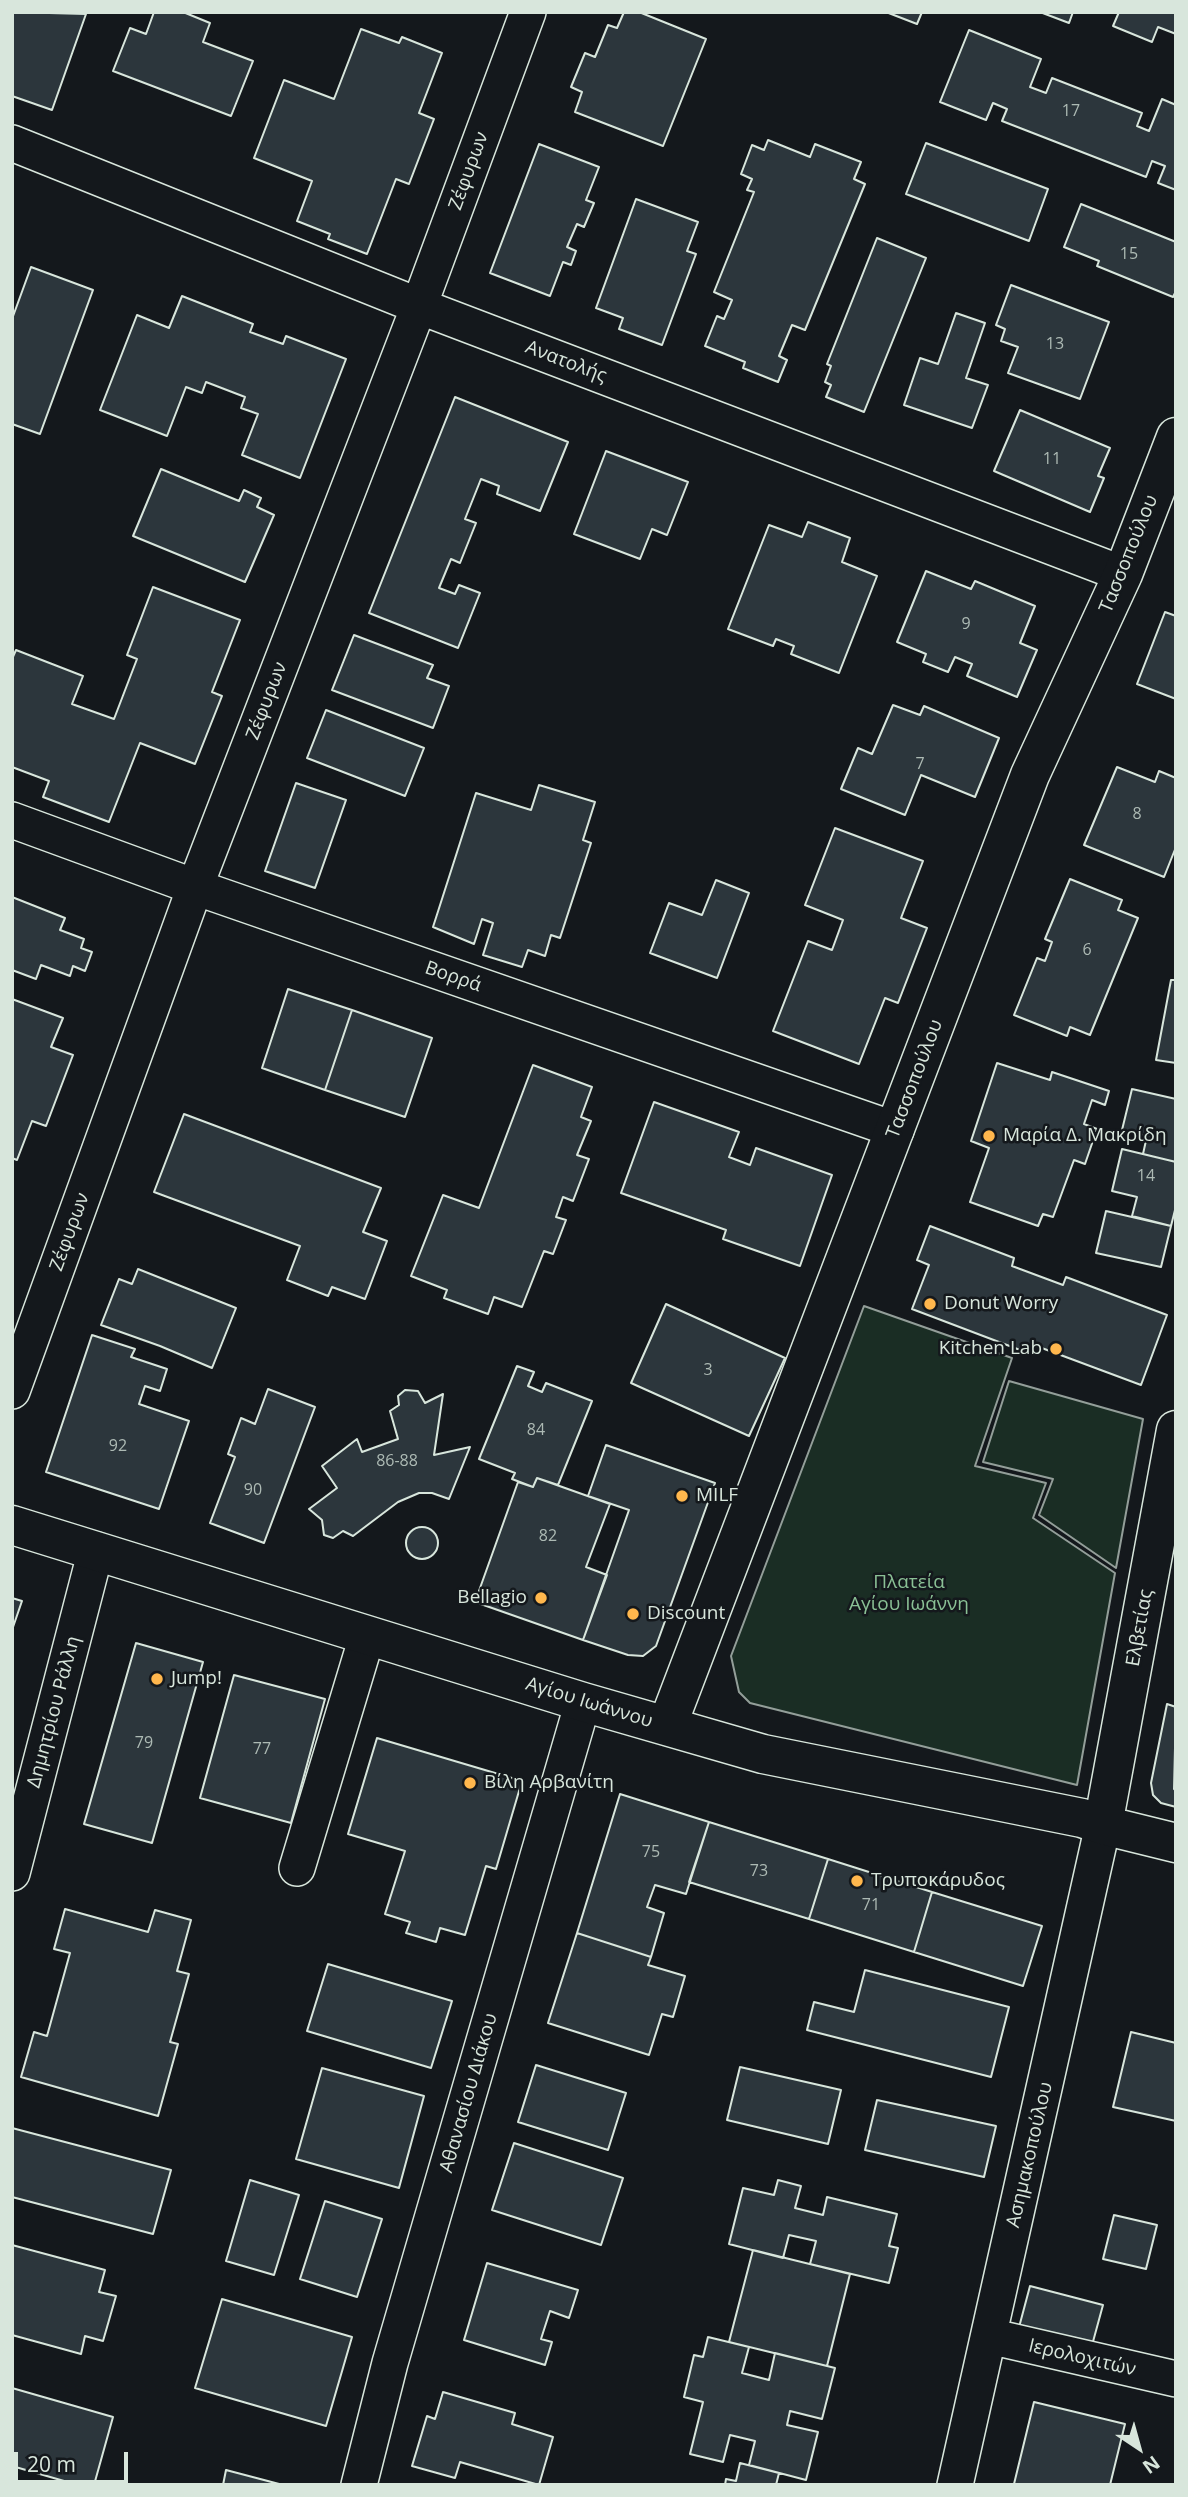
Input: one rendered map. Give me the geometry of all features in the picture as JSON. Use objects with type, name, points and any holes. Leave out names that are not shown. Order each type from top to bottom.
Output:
[{"type":"street","name":"Ζέφυρων","points":[[12,1391],[195,887],[419,306],[528,12]]},
{"type":"street","name":"Ανατολής","points":[[12,143],[419,306],[1123,574]]},
{"type":"street","name":"Τασσοπούλου","points":[[667,1726],[1030,775],[1123,574],[1176,437]]},
{"type":"street","name":"Βορρά","points":[[12,820],[195,887],[896,1130]]},
{"type":"street","name":"Ελβετίας","points":[[1103,1825],[1176,1430]]},
{"type":"street","name":"Αγίου Ιωάννου","points":[[12,1525],[583,1702],[763,1754],[1082,1818],[1176,1843]]},
{"type":"street","name":"Δημητρίου Ράλλη","points":[[12,1873],[96,1550]]},
{"type":"street","points":[[297,1868],[362,1653]]},
{"type":"street","name":"Αθανασίου Διάκου","points":[[359,2485],[390,2363],[583,1702]]},
{"type":"street","name":"Ασημακοπούλου","points":[[955,2485],[1103,1825]]},
{"type":"street","name":"Ιερολοχιτών","points":[[989,2336],[1176,2379]]},
{"type":"green space","name":"Πλατεία Αγίου Ιωάννη","points":[[864,1306],[1012,1358],[975,1466],[1046,1483],[1033,1518],[1115,1573],[1077,1785],[750,1703],[739,1692],[731,1656]]},
{"type":"green space","points":[[1009,1381],[1143,1419],[1116,1568],[1039,1515],[1053,1479],[983,1462]]},
{"type":"building","points":[[12,12],[86,14],[52,110],[12,96]]},
{"type":"building","points":[[154,12],[183,12],[210,23],[203,42],[253,61],[231,116],[113,71],[130,28],[146,34]]},
{"type":"building","points":[[624,12],[639,12],[706,39],[663,146],[575,112],[582,92],[571,87],[585,53],[595,57],[608,25],[617,28]]},
{"type":"building","points":[[886,12],[922,12],[917,24]]},
{"type":"building","points":[[1040,12],[1073,12],[1069,23]]},
{"type":"building","points":[[1119,12],[1176,12],[1176,34],[1158,27],[1152,42],[1113,26]]},
{"type":"building","points":[[361,29],[399,43],[402,37],[442,53],[419,113],[434,119],[409,184],[396,179],[367,254],[328,239],[330,234],[297,221],[312,181],[254,158],[284,80],[334,99]]},
{"type":"building","points":[[969,30],[1041,59],[1030,87],[1046,93],[1052,78],[1142,113],[1137,126],[1149,131],[1162,99],[1176,105],[1176,190],[1158,183],[1165,166],[1152,161],[1146,177],[1002,121],[1007,109],[993,103],[986,120],[940,102]]},
{"type":"building","points":[[768,140],[810,157],[815,144],[861,162],[854,179],[865,184],[805,330],[792,325],[779,356],[787,360],[778,382],[743,368],[745,362],[705,346],[717,316],[724,319],[732,300],[714,292],[754,192],[747,190],[752,179],[741,174],[752,145],[764,150]]},
{"type":"building","points":[[926,143],[1048,189],[1029,241],[906,194]]},
{"type":"building","points":[[539,144],[599,167],[586,200],[594,203],[584,227],[577,224],[567,247],[576,251],[571,265],[563,262],[550,296],[490,273]]},
{"type":"building","points":[[636,199],[698,222],[687,251],[696,254],[662,345],[619,329],[623,318],[596,308]]},
{"type":"building","points":[[1081,204],[1176,242],[1176,291],[1173,297],[1097,266],[1099,261],[1064,247]]},
{"type":"building","points":[[877,238],[926,258],[864,412],[826,397],[831,385],[825,382],[831,366],[827,364]]},
{"type":"building","points":[[31,267],[93,290],[40,434],[12,424],[12,319]]},
{"type":"building","points":[[1011,285],[1109,322],[1080,399],[1008,373],[1018,347],[1001,341],[1005,329],[996,325]]},
{"type":"building","points":[[182,296],[253,324],[250,332],[283,344],[286,336],[346,359],[300,478],[242,455],[258,414],[241,408],[245,397],[206,382],[202,393],[186,387],[167,436],[100,410],[137,315],[169,328]]},
{"type":"building","points":[[956,313],[985,323],[966,378],[988,385],[972,428],[904,405],[920,358],[938,364]]},
{"type":"building","points":[[455,397],[568,442],[540,511],[497,494],[499,486],[481,479],[465,519],[476,523],[460,563],[451,559],[439,588],[455,594],[459,585],[480,593],[458,648],[369,613]]},
{"type":"building","points":[[1020,410],[1110,448],[1098,476],[1104,478],[1090,512],[994,471]]},
{"type":"building","points":[[606,451],[688,482],[667,535],[652,529],[640,559],[574,534]]},
{"type":"building","points":[[161,469],[239,501],[244,490],[261,498],[257,507],[274,515],[245,582],[133,536]]},
{"type":"building","points":[[808,522],[850,538],[842,562],[877,576],[839,673],[791,654],[794,646],[776,639],[773,646],[728,629],[769,525],[802,537]]},
{"type":"building","points":[[926,571],[971,589],[975,581],[1035,606],[1020,643],[1037,650],[1017,697],[967,676],[972,664],[955,657],[948,672],[923,662],[926,654],[897,642]]},
{"type":"building","points":[[153,587],[240,620],[212,692],[222,696],[195,764],[140,743],[109,822],[43,797],[49,781],[12,767],[12,659],[16,650],[83,676],[72,704],[114,719],[137,659],[127,655]]},
{"type":"building","points":[[1165,612],[1176,616],[1176,699],[1137,684]]},
{"type":"building","points":[[354,635],[433,665],[427,678],[449,686],[433,728],[332,690]]},
{"type":"building","points":[[893,705],[920,715],[924,706],[999,738],[975,797],[921,775],[905,815],[841,789],[858,748],[872,754]]},
{"type":"building","points":[[326,710],[424,748],[405,796],[307,758]]},
{"type":"building","points":[[1117,767],[1155,782],[1159,771],[1176,778],[1176,847],[1164,877],[1084,845]]},
{"type":"building","points":[[296,783],[346,800],[315,888],[265,871]]},
{"type":"building","points":[[539,785],[595,802],[583,840],[591,843],[560,938],[551,935],[545,956],[528,950],[522,967],[483,955],[493,923],[482,919],[474,944],[433,927],[476,793],[531,810]]},
{"type":"building","points":[[835,828],[923,861],[901,918],[927,928],[898,1003],[885,998],[859,1064],[773,1031],[808,941],[832,950],[843,920],[805,905]]},
{"type":"building","points":[[1070,879],[1122,900],[1118,910],[1138,918],[1090,1035],[1070,1027],[1067,1036],[1014,1015],[1037,958],[1045,961],[1052,942],[1045,939]]},
{"type":"building","points":[[716,880],[749,893],[717,978],[650,953],[669,903],[702,915]]},
{"type":"building","points":[[12,897],[65,918],[60,930],[84,939],[81,948],[92,952],[85,971],[73,966],[70,976],[41,965],[36,979],[12,970]]},
{"type":"building","points":[[1171,980],[1176,980],[1176,1063],[1156,1060]]},
{"type":"building","points":[[288,989],[352,1010],[325,1090],[262,1068]]},
{"type":"building","points":[[12,999],[63,1018],[51,1047],[73,1055],[46,1126],[32,1121],[17,1160],[12,1158]]},
{"type":"building","points":[[352,1010],[432,1038],[405,1117],[325,1090]]},
{"type":"building","points":[[997,1063],[1050,1080],[1052,1072],[1109,1091],[1105,1105],[1092,1100],[1084,1124],[1097,1129],[1085,1164],[1074,1160],[1053,1217],[1043,1214],[1038,1226],[970,1202],[989,1148],[971,1141]]},
{"type":"building","points":[[533,1065],[592,1087],[581,1117],[591,1121],[577,1155],[589,1159],[573,1201],[563,1197],[556,1217],[566,1220],[553,1254],[544,1251],[522,1307],[494,1297],[488,1314],[444,1298],[447,1290],[411,1276],[443,1195],[479,1208]]},
{"type":"building","points":[[1132,1089],[1176,1099],[1176,1162],[1143,1154],[1147,1136],[1122,1130]]},
{"type":"building","points":[[654,1102],[739,1132],[729,1157],[750,1165],[756,1148],[832,1175],[800,1266],[723,1239],[726,1230],[621,1193]]},
{"type":"building","points":[[184,1114],[381,1188],[363,1232],[387,1241],[365,1299],[332,1287],[328,1296],[287,1280],[300,1246],[154,1192]]},
{"type":"building","points":[[1122,1149],[1176,1162],[1176,1206],[1171,1226],[1132,1216],[1137,1197],[1112,1191]]},
{"type":"building","points":[[1106,1211],[1171,1226],[1161,1267],[1096,1253]]},
{"type":"building","points":[[930,1226],[1014,1258],[1012,1266],[1063,1285],[1066,1277],[1167,1315],[1141,1385],[1031,1344],[1028,1353],[912,1309],[929,1265],[917,1260]]},
{"type":"building","points":[[138,1269],[236,1308],[212,1368],[101,1325],[119,1279],[132,1284]]},
{"type":"building","points":[[666,1304],[785,1358],[749,1436],[631,1383]]},
{"type":"building","points":[[92,1335],[135,1349],[131,1357],[167,1369],[160,1391],[145,1386],[139,1404],[189,1421],[159,1509],[46,1472]]},
{"type":"building","points":[[517,1366],[534,1372],[528,1386],[542,1392],[546,1383],[592,1401],[558,1485],[537,1478],[533,1487],[512,1479],[515,1473],[479,1459]]},
{"type":"building","points":[[268,1389],[315,1407],[264,1543],[210,1523],[235,1457],[228,1454],[241,1418],[255,1424]]},
{"type":"building","points":[[405,1390],[418,1391],[425,1403],[443,1394],[434,1455],[470,1447],[449,1499],[432,1493],[419,1493],[398,1502],[353,1536],[343,1531],[333,1538],[324,1535],[322,1520],[309,1509],[337,1488],[322,1466],[357,1439],[362,1452],[398,1439],[390,1411],[399,1405],[398,1396]]},
{"type":"building","points":[[606,1445],[715,1483],[656,1646],[643,1656],[628,1655],[583,1640],[629,1510],[588,1496]]},
{"type":"building","points":[[537,1478],[610,1504],[586,1567],[607,1575],[583,1640],[475,1602],[518,1482],[533,1487]]},
{"type":"building","points":[[422,1527],[433,1532],[438,1543],[433,1554],[422,1559],[411,1554],[406,1543],[411,1532]]},
{"type":"building","points":[[12,1598],[22,1601],[12,1630]]},
{"type":"building","points":[[136,1643],[203,1662],[152,1843],[84,1824]]},
{"type":"building","points":[[234,1675],[325,1699],[291,1823],[200,1798]]},
{"type":"building","points":[[1167,1704],[1176,1707],[1176,1807],[1161,1803],[1153,1795],[1151,1783]]},
{"type":"building","points":[[377,1738],[522,1781],[496,1869],[486,1866],[465,1935],[440,1928],[436,1942],[406,1933],[410,1922],[385,1914],[405,1851],[348,1834]]},
{"type":"building","points":[[620,1794],[709,1822],[686,1894],[655,1885],[647,1907],[664,1913],[651,1957],[577,1933]]},
{"type":"building","points":[[709,1822],[828,1859],[809,1919],[689,1882]]},
{"type":"building","points":[[828,1859],[932,1892],[914,1952],[809,1919]]},
{"type":"building","points":[[932,1892],[1042,1926],[1023,1986],[914,1952]]},
{"type":"building","points":[[65,1909],[148,1932],[155,1910],[191,1920],[177,1971],[189,1974],[170,2042],[178,2044],[158,2116],[21,2077],[34,2032],[47,2036],[70,1953],[54,1949]]},
{"type":"building","points":[[577,1933],[651,1957],[648,1965],[685,1976],[673,2017],[662,2014],[649,2055],[548,2023]]},
{"type":"building","points":[[328,1964],[452,2001],[431,2068],[307,2031]]},
{"type":"building","points":[[865,1970],[1009,2007],[991,2077],[807,2030],[814,2002],[854,2012]]},
{"type":"building","points":[[1131,2032],[1176,2043],[1176,2121],[1113,2107]]},
{"type":"building","points":[[536,2065],[626,2093],[608,2150],[518,2122]]},
{"type":"building","points":[[740,2067],[841,2090],[828,2144],[727,2120]]},
{"type":"building","points":[[322,2068],[424,2096],[399,2188],[296,2159]]},
{"type":"building","points":[[877,2100],[996,2126],[984,2177],[865,2150]]},
{"type":"building","points":[[12,2128],[171,2170],[153,2234],[12,2197]]},
{"type":"building","points":[[514,2143],[623,2178],[601,2245],[492,2210]]},
{"type":"building","points":[[250,2180],[299,2195],[274,2275],[226,2261]]},
{"type":"building","points":[[778,2180],[801,2186],[795,2208],[823,2215],[827,2197],[897,2214],[889,2246],[898,2248],[889,2283],[810,2264],[816,2241],[789,2235],[783,2258],[729,2244],[743,2188],[774,2195]]},
{"type":"building","points":[[325,2201],[382,2219],[357,2297],[300,2279]]},
{"type":"building","points":[[1114,2215],[1157,2225],[1146,2269],[1103,2259]]},
{"type":"building","points":[[12,2245],[105,2270],[99,2292],[116,2296],[103,2341],[85,2336],[81,2354],[12,2335]]},
{"type":"building","points":[[753,2250],[850,2274],[827,2366],[729,2342]]},
{"type":"building","points":[[487,2263],[578,2290],[569,2318],[550,2311],[541,2339],[552,2342],[545,2365],[464,2340]]},
{"type":"building","points":[[1030,2286],[1103,2305],[1091,2349],[1018,2331]]},
{"type":"building","points":[[222,2299],[352,2337],[326,2426],[195,2388]]},
{"type":"building","points":[[708,2337],[749,2347],[742,2373],[769,2380],[775,2353],[835,2368],[822,2419],[790,2411],[787,2425],[818,2432],[806,2480],[749,2465],[755,2441],[730,2435],[723,2462],[690,2454],[703,2402],[684,2397],[694,2355],[703,2357]]},
{"type":"building","points":[[12,2388],[113,2417],[94,2485],[78,2485],[12,2466]]},
{"type":"building","points":[[443,2392],[515,2413],[512,2424],[553,2437],[539,2485],[460,2462],[455,2478],[412,2466],[427,2416],[435,2419]]},
{"type":"building","points":[[1034,2402],[1125,2424],[1110,2485],[1014,2484]]},
{"type":"building","points":[[740,2463],[779,2473],[776,2485],[725,2485],[726,2479],[736,2481]]},
{"type":"building","points":[[226,2470],[283,2485],[223,2485]]},
{"type":"place","name":"Μαρία Δ. Μακρίδη","points":[[989,1136]]},
{"type":"place","name":"Donut Worry","points":[[930,1304]]},
{"type":"place","name":"Kitchen Lab","points":[[1056,1349]]},
{"type":"place","name":"MILF","points":[[682,1496]]},
{"type":"place","name":"Bellagio","points":[[541,1598]]},
{"type":"place","name":"Discount","points":[[633,1614]]},
{"type":"place","name":"Jump!","points":[[157,1679]]},
{"type":"place","name":"Βίλη Αρβανίτη","points":[[470,1783]]},
{"type":"place","name":"Τρυποκάρυδος","points":[[857,1881]]}]
